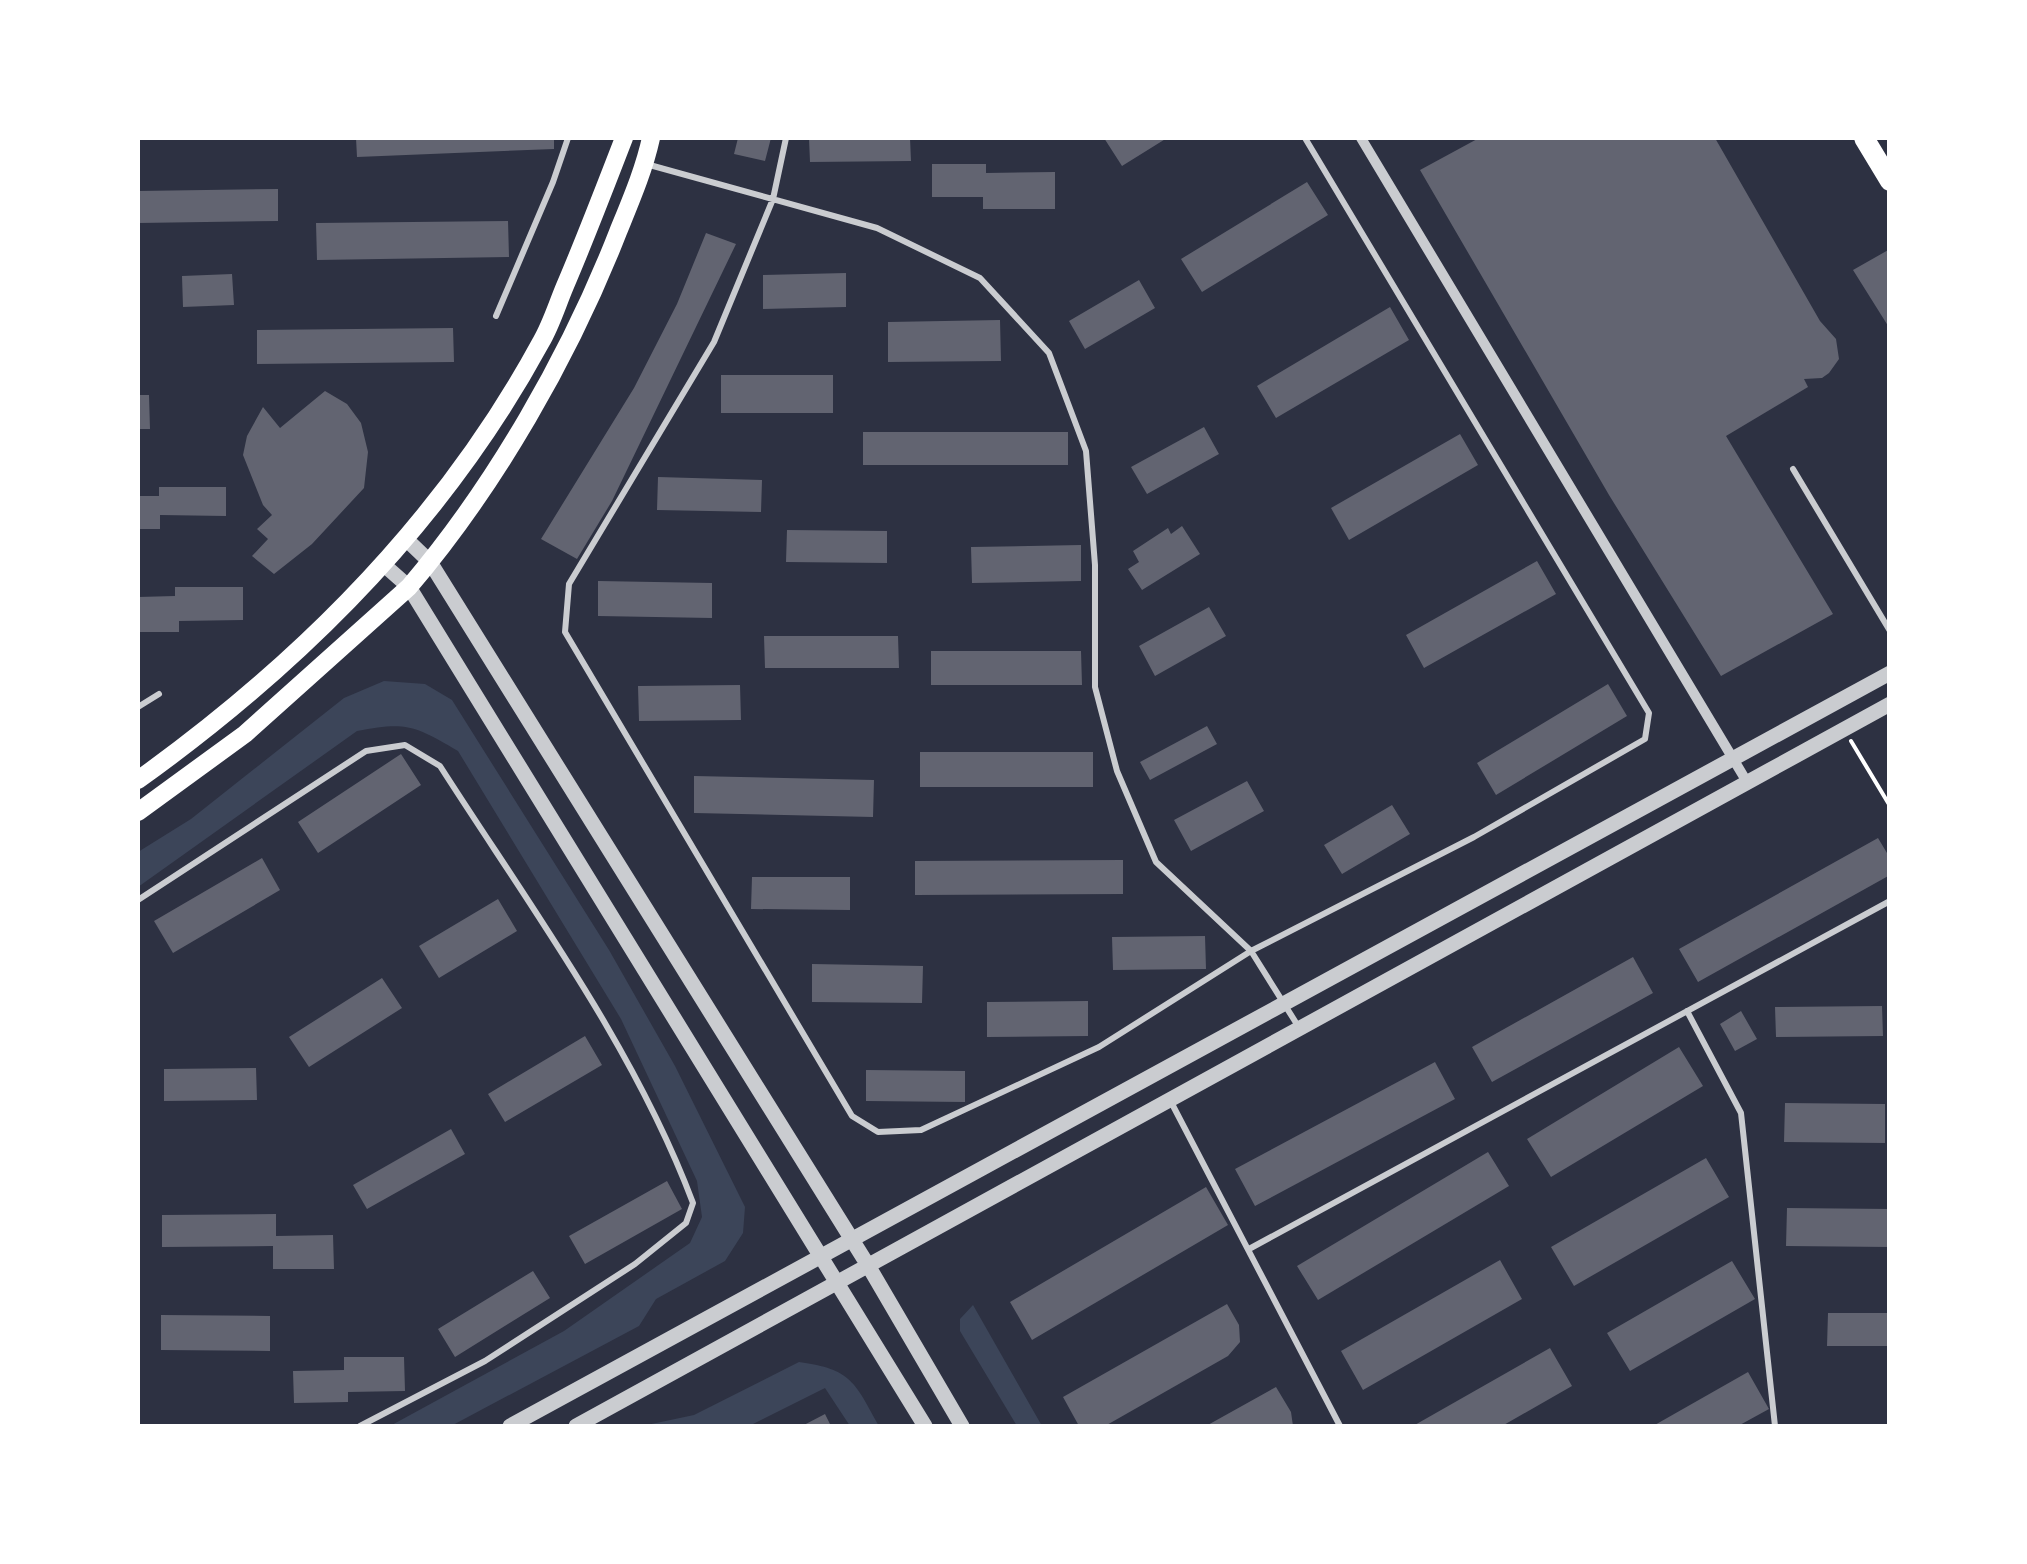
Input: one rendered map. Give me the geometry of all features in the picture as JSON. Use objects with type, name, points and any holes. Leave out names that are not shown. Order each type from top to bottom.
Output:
[{"type":"main road","points":[[138,780],[230,711],[354,597],[406,539],[474,448],[542,340],[624,138]]},
{"type":"main road","points":[[138,812],[245,734],[408,587],[430,562],[561,360],[600,278],[651,138]]},
{"type":"main road","points":[[1864,138],[1890,180]]},
{"type":"street","points":[[1361,138],[1747,782]]},
{"type":"street","points":[[406,539],[430,562],[852,1238],[962,1426]]},
{"type":"street","points":[[384,564],[408,587],[926,1426]]},
{"type":"street","points":[[510,1426],[1890,672]]},
{"type":"street","points":[[576,1426],[1890,704]]},
{"type":"lane","points":[[496,316],[554,182],[568,138]]},
{"type":"lane","points":[[786,138],[772,200],[714,342],[569,584],[565,632],[852,1116],[878,1132],[921,1130],[1098,1047],[1252,950],[1474,837],[1645,738],[1649,713],[1306,138]]},
{"type":"lane","points":[[645,163],[877,228],[980,278],[1049,353],[1086,451],[1096,565],[1096,687],[1117,771],[1156,862],[1252,950],[1298,1026]]},
{"type":"lane","points":[[1792,469],[1890,631]]},
{"type":"lane","points":[[138,708],[159,694]]},
{"type":"lane","points":[[138,900],[366,751],[406,745],[440,766],[601,1016],[678,1162],[694,1203],[686,1223],[635,1264],[485,1361],[360,1426]]},
{"type":"lane","points":[[1249,1249],[1890,901]]},
{"type":"lane","points":[[1687,1011],[1741,1112],[1774,1426]]},
{"type":"lane","points":[[1170,1099],[1340,1426]]},
{"type":"path","points":[[1844,728],[1890,806]]},
{"type":"shaded area","points":[[384,681],[425,684],[452,700],[609,950],[675,1066],[745,1207],[743,1233],[725,1261],[656,1299],[639,1326],[451,1426],[390,1426],[564,1331],[690,1243],[702,1217],[697,1181],[621,1019],[458,751],[410,728],[388,726],[357,731],[138,887],[138,852],[191,819],[344,698]]},
{"type":"shaded area","points":[[973,1305],[1042,1426],[1017,1426],[960,1331],[960,1319]]},
{"type":"shaded area","points":[[799,1362],[830,1369],[850,1380],[879,1426],[850,1426],[825,1388],[749,1426],[642,1426],[694,1415]]},
{"type":"building","points":[[356,138],[554,138],[554,149],[357,157]]},
{"type":"building","points":[[738,138],[771,138],[765,161],[734,154]]},
{"type":"building","points":[[809,138],[910,138],[911,161],[810,162]]},
{"type":"building","points":[[1104,138],[1167,138],[1122,166]]},
{"type":"building","points":[[1479,138],[1715,138],[1820,321],[1836,339],[1839,359],[1829,373],[1822,378],[1804,379],[1808,387],[1726,436],[1833,614],[1721,676],[1609,495],[1420,170]]},
{"type":"building","points":[[932,164],[986,164],[986,173],[1055,172],[1055,209],[983,209],[983,197],[932,197]]},
{"type":"building","points":[[1307,182],[1328,215],[1202,292],[1181,259]]},
{"type":"building","points":[[278,189],[278,221],[138,223],[138,191]]},
{"type":"building","points":[[508,221],[509,257],[317,260],[316,223]]},
{"type":"building","points":[[706,233],[736,244],[612,501],[577,559],[541,539],[634,388],[677,304]]},
{"type":"building","points":[[1890,249],[1890,329],[1853,270]]},
{"type":"building","points":[[846,273],[846,307],[763,309],[763,275]]},
{"type":"building","points":[[232,274],[234,305],[183,307],[182,276]]},
{"type":"building","points":[[1139,280],[1155,308],[1085,349],[1069,321]]},
{"type":"building","points":[[1390,307],[1409,340],[1276,418],[1257,386]]},
{"type":"building","points":[[1000,320],[1001,361],[888,362],[888,322]]},
{"type":"building","points":[[453,328],[454,362],[257,364],[257,330]]},
{"type":"building","points":[[721,375],[833,375],[833,413],[721,413]]},
{"type":"building","points":[[325,391],[347,404],[361,423],[368,452],[364,488],[312,544],[274,574],[252,556],[268,539],[257,529],[272,515],[263,505],[243,455],[247,436],[263,407],[280,428]]},
{"type":"building","points":[[138,395],[149,395],[150,429],[138,429]]},
{"type":"building","points":[[1204,427],[1219,454],[1147,494],[1131,467]]},
{"type":"building","points":[[863,432],[1068,432],[1068,465],[863,465]]},
{"type":"building","points":[[1460,434],[1478,465],[1349,540],[1331,508]]},
{"type":"building","points":[[658,477],[762,480],[761,512],[657,510]]},
{"type":"building","points":[[159,487],[226,487],[226,516],[160,515],[160,529],[138,529],[138,496],[159,496]]},
{"type":"building","points":[[1182,526],[1200,554],[1142,590],[1128,569],[1139,562],[1133,551],[1168,528],[1171,534]]},
{"type":"building","points":[[787,530],[887,531],[887,563],[786,562]]},
{"type":"building","points":[[1081,545],[1081,581],[972,583],[971,547]]},
{"type":"building","points":[[1537,561],[1556,594],[1424,668],[1406,635]]},
{"type":"building","points":[[598,581],[712,583],[712,618],[598,616]]},
{"type":"building","points":[[175,587],[243,587],[243,620],[179,621],[179,632],[138,632],[138,597],[175,596]]},
{"type":"building","points":[[1209,607],[1226,636],[1155,676],[1139,646]]},
{"type":"building","points":[[764,636],[898,636],[899,668],[765,668]]},
{"type":"building","points":[[931,651],[1081,651],[1082,685],[931,685]]},
{"type":"building","points":[[1608,684],[1627,716],[1496,795],[1477,763]]},
{"type":"building","points":[[740,685],[741,720],[639,721],[638,686]]},
{"type":"building","points":[[1207,726],[1217,744],[1150,780],[1140,762]]},
{"type":"building","points":[[920,752],[1093,752],[1093,787],[920,787]]},
{"type":"building","points":[[401,754],[421,785],[318,853],[298,822]]},
{"type":"building","points":[[694,776],[874,780],[873,817],[694,813]]},
{"type":"building","points":[[1247,781],[1264,811],[1191,851],[1174,820]]},
{"type":"building","points":[[1392,805],[1410,834],[1342,874],[1324,845]]},
{"type":"building","points":[[1878,838],[1890,858],[1890,875],[1698,982],[1679,949]]},
{"type":"building","points":[[262,858],[280,890],[173,953],[154,921]]},
{"type":"building","points":[[1123,860],[1123,894],[915,895],[915,861]]},
{"type":"building","points":[[752,877],[850,877],[850,910],[751,909]]},
{"type":"building","points":[[498,899],[517,931],[439,978],[419,946]]},
{"type":"building","points":[[1205,936],[1206,969],[1113,970],[1112,937]]},
{"type":"building","points":[[1633,957],[1653,993],[1492,1082],[1472,1047]]},
{"type":"building","points":[[812,964],[923,966],[922,1003],[812,1002]]},
{"type":"building","points":[[382,978],[402,1008],[309,1067],[289,1037]]},
{"type":"building","points":[[1088,1001],[1088,1036],[987,1037],[987,1002]]},
{"type":"building","points":[[1882,1006],[1883,1036],[1776,1037],[1775,1007]]},
{"type":"building","points":[[1741,1011],[1757,1039],[1735,1051],[1720,1024]]},
{"type":"building","points":[[585,1036],[602,1065],[505,1122],[488,1094]]},
{"type":"building","points":[[1679,1047],[1703,1086],[1551,1177],[1527,1139]]},
{"type":"building","points":[[1435,1062],[1455,1099],[1255,1206],[1235,1169]]},
{"type":"building","points":[[256,1068],[257,1100],[164,1101],[164,1069]]},
{"type":"building","points":[[866,1070],[965,1071],[965,1102],[866,1101]]},
{"type":"building","points":[[1785,1103],[1885,1104],[1885,1143],[1784,1142]]},
{"type":"building","points":[[451,1129],[465,1154],[367,1209],[353,1185]]},
{"type":"building","points":[[1488,1152],[1509,1186],[1318,1300],[1297,1266]]},
{"type":"building","points":[[1706,1158],[1729,1197],[1574,1286],[1551,1247]]},
{"type":"building","points":[[667,1181],[682,1209],[585,1264],[569,1236]]},
{"type":"building","points":[[1206,1187],[1228,1225],[1032,1340],[1010,1302]]},
{"type":"building","points":[[1787,1208],[1890,1209],[1890,1247],[1786,1246]]},
{"type":"building","points":[[276,1214],[276,1236],[333,1235],[334,1269],[273,1269],[273,1246],[162,1247],[162,1215]]},
{"type":"building","points":[[1500,1260],[1522,1299],[1363,1390],[1341,1351]]},
{"type":"building","points":[[1732,1261],[1755,1299],[1630,1371],[1607,1333]]},
{"type":"building","points":[[533,1271],[550,1298],[455,1357],[438,1329]]},
{"type":"building","points":[[1227,1304],[1239,1325],[1240,1342],[1228,1356],[1105,1426],[1079,1426],[1063,1397]]},
{"type":"building","points":[[1828,1313],[1890,1313],[1890,1346],[1827,1346]]},
{"type":"building","points":[[161,1315],[270,1316],[270,1351],[161,1350]]},
{"type":"building","points":[[1550,1348],[1572,1386],[1502,1426],[1413,1426]]},
{"type":"building","points":[[344,1357],[404,1357],[405,1391],[348,1392],[348,1402],[294,1403],[293,1371],[344,1370]]},
{"type":"building","points":[[1748,1372],[1769,1409],[1738,1426],[1653,1426]]},
{"type":"building","points":[[1276,1387],[1291,1412],[1293,1426],[1206,1426]]},
{"type":"building","points":[[825,1414],[831,1426],[802,1426]]}]
